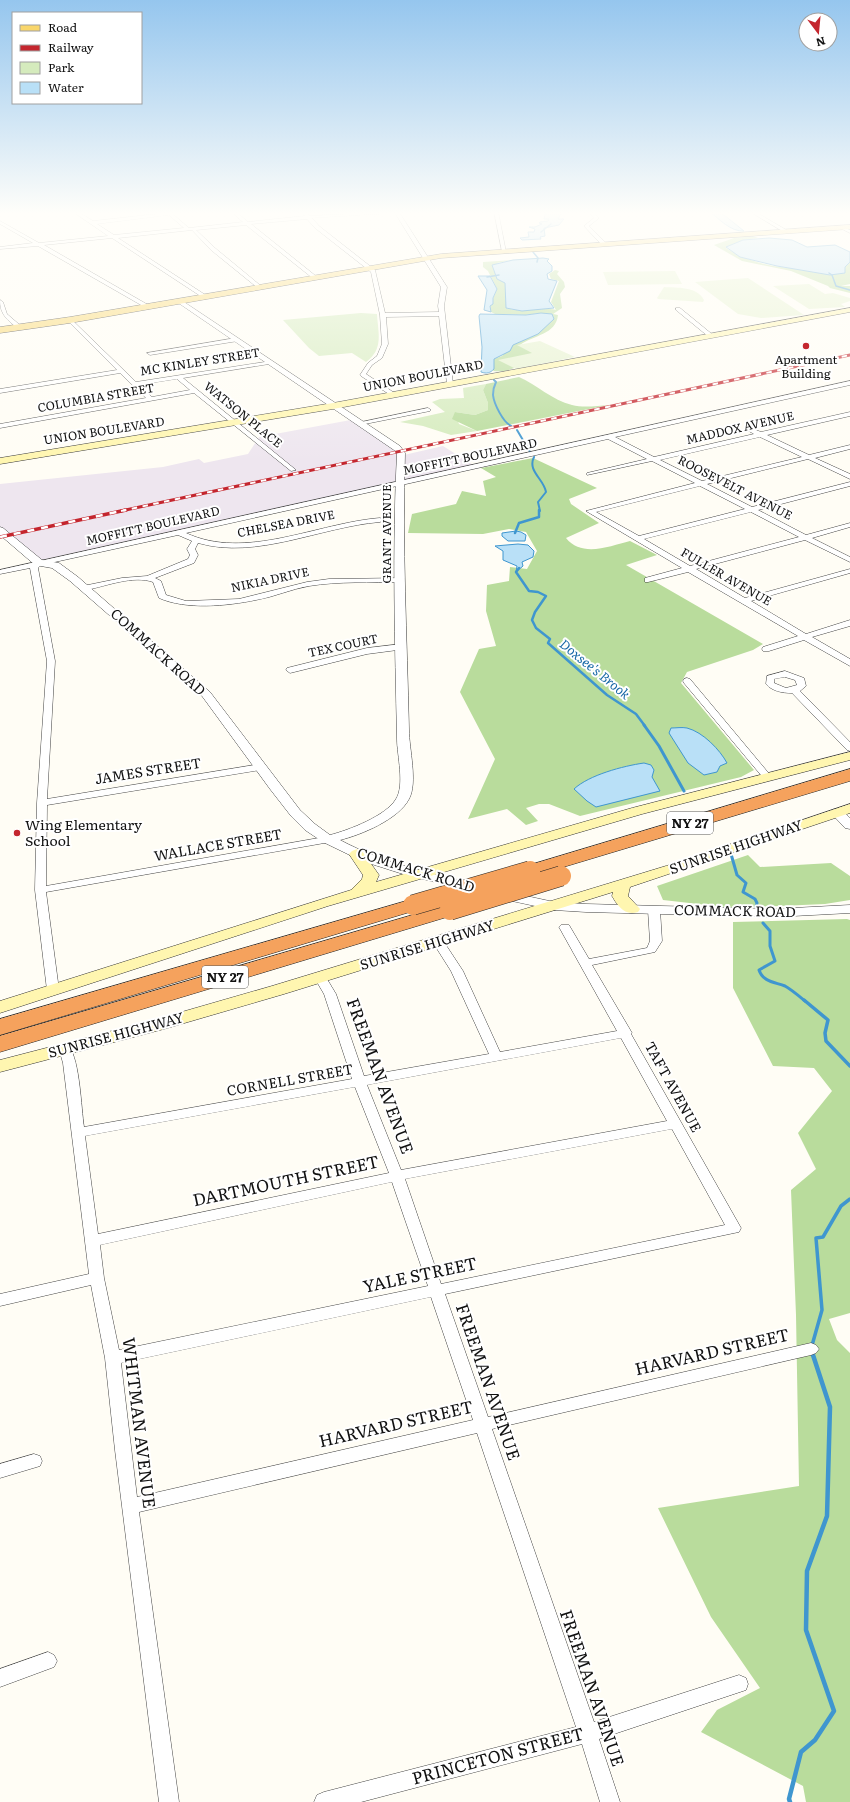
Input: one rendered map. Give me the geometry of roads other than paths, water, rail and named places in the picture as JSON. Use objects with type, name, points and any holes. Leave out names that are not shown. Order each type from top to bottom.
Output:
[{"type":"highway","name":"NY 27","points":[[0,1027],[850,775]]},
{"type":"highway","name":"SUNRISE HIGHWAY","points":[[0,1044],[850,789]]},
{"type":"main road","points":[[0,330],[70,320],[214,295]]},
{"type":"main road","name":"UNION BOULEVARD","points":[[0,461],[333,406],[850,310]]},
{"type":"main road","points":[[0,1007],[266,920],[420,874],[637,812],[850,756]]},
{"type":"main road","name":"SUNRISE HIGHWAY","points":[[0,1066],[204,1012],[554,906],[696,862],[843,810]]},
{"type":"main road","points":[[356,893],[371,878],[370,870],[357,854]]},
{"type":"main road","points":[[622,885],[620,896],[625,904],[632,909]]},
{"type":"street","points":[[129,295],[148,306]]},
{"type":"street","points":[[378,295],[383,315],[385,344],[380,357],[370,364],[363,375],[394,394]]},
{"type":"street","points":[[443,295],[441,306],[450,384]]},
{"type":"street","name":"GRANT AVENUE","points":[[179,301],[401,453],[400,483],[403,744],[406,788],[404,796],[397,807],[387,814],[355,831],[330,839]]},
{"type":"street","points":[[0,302],[5,315],[19,327]]},
{"type":"street","points":[[678,309],[711,336]]},
{"type":"street","points":[[383,315],[442,314]]},
{"type":"street","points":[[70,320],[150,399]]},
{"type":"street","points":[[150,353],[236,340]]},
{"type":"street","name":"MC KINLEY STREET","points":[[134,384],[269,362]]},
{"type":"street","points":[[0,391],[122,371]]},
{"type":"street","name":"WATSON PLACE","points":[[178,377],[236,422],[293,470]]},
{"type":"street","name":"MOFFITT BOULEVARD","points":[[0,572],[850,383]]},
{"type":"street","name":"COLUMBIA STREET","points":[[0,426],[196,391]]},
{"type":"street","points":[[360,424],[428,410]]},
{"type":"street","name":"MADDOX AVENUE","points":[[589,474],[850,414]]},
{"type":"street","points":[[749,429],[850,477]]},
{"type":"street","name":"ROOSEVELT AVENUE","points":[[610,437],[850,560]]},
{"type":"street","points":[[702,483],[850,447]]},
{"type":"street","name":"FULLER AVENUE","points":[[702,483],[590,511],[850,663]]},
{"type":"street","points":[[637,538],[850,484]]},
{"type":"street","name":"CHELSEA DRIVE","points":[[178,532],[196,541],[239,547],[287,539],[358,521],[380,520]]},
{"type":"street","points":[[648,580],[850,525]]},
{"type":"street","name":"COMMACK ROAD","points":[[0,530],[39,563],[55,565],[86,588],[206,694],[260,767],[304,821],[330,839],[357,854],[420,874],[554,906],[790,913],[850,909]]},
{"type":"street","points":[[86,588],[137,578],[150,577],[191,561],[194,555],[191,549],[196,541]]},
{"type":"street","points":[[39,563],[34,568],[51,661],[42,803],[40,890],[53,990]]},
{"type":"street","points":[[743,601],[850,571]]},
{"type":"street","name":"NIKIA DRIVE","points":[[150,577],[157,581],[162,596],[171,600],[186,603],[239,601],[307,584],[329,581],[401,580]]},
{"type":"street","points":[[766,649],[850,623]]},
{"type":"street","name":"TEX COURT","points":[[290,670],[367,651],[402,647]]},
{"type":"street","points":[[687,681],[768,778]]},
{"type":"street","points":[[794,690],[850,748]]},
{"type":"street","name":"JAMES STREET","points":[[42,803],[260,767]]},
{"type":"street","points":[[843,810],[850,825]]},
{"type":"street","name":"WALLACE STREET","points":[[40,890],[330,839]]},
{"type":"street","points":[[585,963],[651,950],[656,940],[654,910]]},
{"type":"street","name":"TAFT AVENUE","points":[[565,927],[626,1033],[734,1228]]},
{"type":"street","points":[[438,941],[457,971],[496,1056]]},
{"type":"street","name":"FREEMAN AVENUE","points":[[320,977],[330,994],[360,1083],[397,1176],[588,1733],[610,1802]]},
{"type":"street","name":"CORNELL STREET","points":[[78,1133],[360,1083],[496,1056],[626,1033]]},
{"type":"street","name":"WHITMAN AVENUE","points":[[65,1049],[69,1063],[97,1278],[113,1358],[169,1802]]},
{"type":"street","name":"DARTMOUTH STREET","points":[[93,1241],[397,1176],[676,1124]]},
{"type":"street","name":"YALE STREET","points":[[113,1358],[734,1228]]},
{"type":"street","points":[[0,1300],[97,1278]]},
{"type":"street","name":"HARVARD STREET","points":[[131,1506],[811,1349]]},
{"type":"street","points":[[0,1471],[34,1461]]},
{"type":"street","points":[[0,1678],[48,1661]]},
{"type":"street","name":"PRINCETON STREET","points":[[324,1802],[588,1733],[739,1684]]},
{"type":"water","points":[[486,295],[494,295],[493,304],[490,306],[491,312],[484,310]]},
{"type":"water","points":[[505,295],[551,295],[549,301],[554,308],[522,311],[506,308]]},
{"type":"water","points":[[541,313],[552,314],[554,319],[538,334],[513,345],[510,351],[494,359],[494,369],[487,373],[481,372],[482,347],[480,314],[526,315]]},
{"type":"water","points":[[516,531],[526,535],[525,541],[508,541],[502,536],[502,533]]},
{"type":"water","points":[[518,544],[528,545],[534,551],[533,557],[522,562],[523,566],[516,572],[517,566],[503,560],[503,551],[495,546]]},
{"type":"water","points":[[671,728],[687,728],[699,733],[715,747],[727,763],[720,766],[717,772],[704,775],[688,763],[669,733]]},
{"type":"water","points":[[644,763],[651,765],[654,770],[652,777],[660,791],[596,807],[574,789],[588,779],[597,775],[626,766]]},
{"type":"waterway","name":"Doxsee's Brook","points":[[494,380],[496,382],[493,393],[495,403],[502,417],[511,426]]},
{"type":"waterway","name":"Doxsee's Brook","points":[[517,430],[530,452]]},
{"type":"waterway","name":"Doxsee's Brook","points":[[534,457],[532,462],[534,471],[545,487],[546,492],[538,502],[540,511]]},
{"type":"waterway","name":"Doxsee's Brook","points":[[515,533],[519,523],[539,517],[539,510]]},
{"type":"waterway","name":"Doxsee's Brook","points":[[519,568],[516,572],[529,591],[538,592],[546,596],[535,612],[532,620],[536,628],[550,639],[548,643],[607,695],[636,714],[645,726]]},
{"type":"waterway","name":"Doxsee's Brook","points":[[644,725],[659,746],[684,791]]},
{"type":"waterway","name":"Doxsee's Brook","points":[[731,854],[737,875],[746,883],[743,892],[755,899],[757,903],[756,907]]},
{"type":"waterway","name":"Doxsee's Brook","points":[[763,923],[770,931],[770,946],[775,961],[759,970],[761,974],[766,979],[785,986],[805,1001]]},
{"type":"waterway","name":"Doxsee's Brook","points":[[804,1000],[828,1020],[825,1033],[826,1041],[850,1066]]},
{"type":"waterway","name":"Doxsee's Brook","points":[[812,1353],[811,1349],[822,1310],[816,1238],[823,1237],[841,1206],[850,1199]]},
{"type":"waterway","name":"Doxsee's Brook","points":[[790,1802],[789,1799],[801,1752],[815,1740],[834,1711],[806,1630],[807,1571],[827,1516],[830,1407],[812,1352]]},
{"type":"railway","points":[[121,511],[850,355]]},
{"type":"railway","points":[[0,537],[126,510]]},
{"type":"place","name":"Apartment Building","points":[[806,346]]},
{"type":"place","name":"Wing Elementary School","points":[[17,833]]}]
